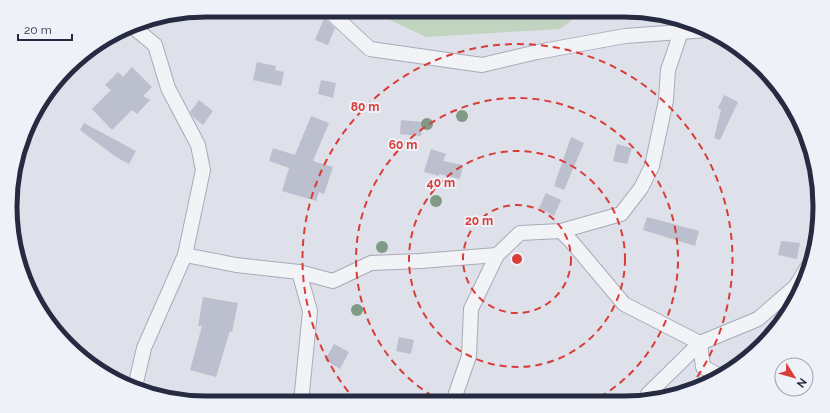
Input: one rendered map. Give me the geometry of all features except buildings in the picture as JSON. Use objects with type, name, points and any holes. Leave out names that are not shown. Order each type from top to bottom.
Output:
[{"type":"street","points":[[336,17],[370,49],[482,65],[625,36],[683,27],[668,70],[666,100],[652,166],[641,188],[621,214],[561,231],[520,233],[497,255],[470,308],[468,356],[455,396]]},
{"type":"street","points":[[136,383],[144,348],[185,255],[203,170],[198,145],[168,88],[155,44],[137,30]]},
{"type":"street","points":[[561,231],[624,304],[700,343]]},
{"type":"street","points":[[185,255],[236,265],[299,272],[333,281],[371,263],[497,255]]},
{"type":"street","points":[[299,272],[310,311],[302,396]]},
{"type":"street","points":[[648,394],[700,343],[758,319],[794,287]]},
{"type":"street","points":[[700,343],[703,367],[714,373]]},
{"type":"green space","points":[[384,17],[576,17],[560,29],[426,37]]}]
